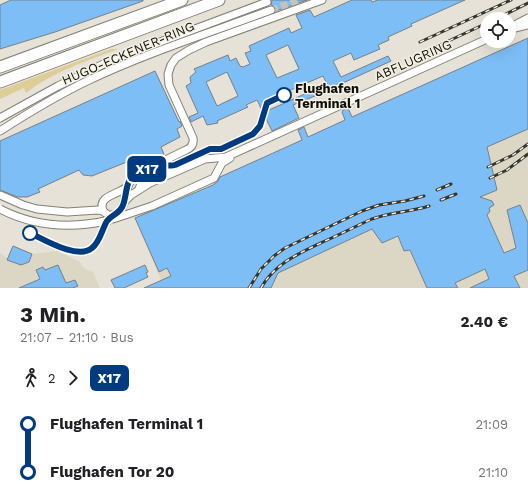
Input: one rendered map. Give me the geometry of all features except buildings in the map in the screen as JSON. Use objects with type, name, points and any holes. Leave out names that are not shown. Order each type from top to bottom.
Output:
[{"type":"highway","points":[[0,67],[182,0]]},
{"type":"highway","points":[[0,82],[219,0]]},
{"type":"street","points":[[124,204],[128,186],[131,178],[135,174],[189,149],[193,144],[193,138],[169,85],[169,68],[176,58],[188,50],[206,42],[322,0]]},
{"type":"street","name":"HUGO-ECKENER-RING","points":[[0,118],[58,86],[112,60],[267,2]]},
{"type":"street","name":"HUGO-ECKENER-RING","points":[[0,131],[41,105],[88,81],[187,40],[271,10]]},
{"type":"street","points":[[516,25],[528,18]]},
{"type":"street","points":[[516,28],[528,25]]},
{"type":"street","points":[[0,195],[23,205],[46,210],[67,212],[98,210],[108,215],[116,214],[130,197],[150,183],[205,159],[226,157],[480,43]]},
{"type":"street","name":"ABFLUGRING","points":[[0,209],[27,220],[58,226],[89,224],[125,216],[152,206],[214,178],[222,163],[231,158],[360,97],[480,43]]},
{"type":"street","points":[[103,212],[101,206],[105,199],[128,186]]},
{"type":"shaded area","points":[[528,38],[528,288],[144,288],[161,280],[135,218],[213,185],[211,181],[506,48],[516,48],[516,43]]},
{"type":"shaded area","points":[[111,49],[118,49],[58,73],[26,93],[24,88],[0,99],[0,90]]},
{"type":"shaded area","points":[[13,246],[32,254],[57,251],[80,262],[84,268],[93,272],[100,288],[0,288],[0,253],[8,258]]},
{"type":"tunnel","points":[[271,10],[300,0]]},
{"type":"railway","points":[[420,42],[511,0]]},
{"type":"railway","points":[[510,12],[528,3]]},
{"type":"railway","points":[[425,52],[480,26]]},
{"type":"railway","points":[[488,167],[513,155],[528,144]]},
{"type":"railway","points":[[490,178],[507,170],[528,154]]},
{"type":"railway","points":[[437,190],[451,184]]},
{"type":"railway","points":[[441,200],[456,194]]},
{"type":"railway","points":[[249,288],[261,269],[274,256],[285,248],[362,211],[379,205],[424,196]]},
{"type":"railway","points":[[261,288],[273,272],[281,265],[306,250],[372,219],[429,206]]},
{"type":"bus line","name":"X17","points":[[30,233],[73,252],[82,253],[92,249],[107,222],[120,210],[124,204],[128,186],[131,178],[135,174],[158,163],[171,166],[175,165],[210,149],[221,149],[253,134],[260,126],[263,112],[267,103],[284,95]]},
{"type":"place","name":"Flughafen Terminal 1","points":[[284,95]]}]
